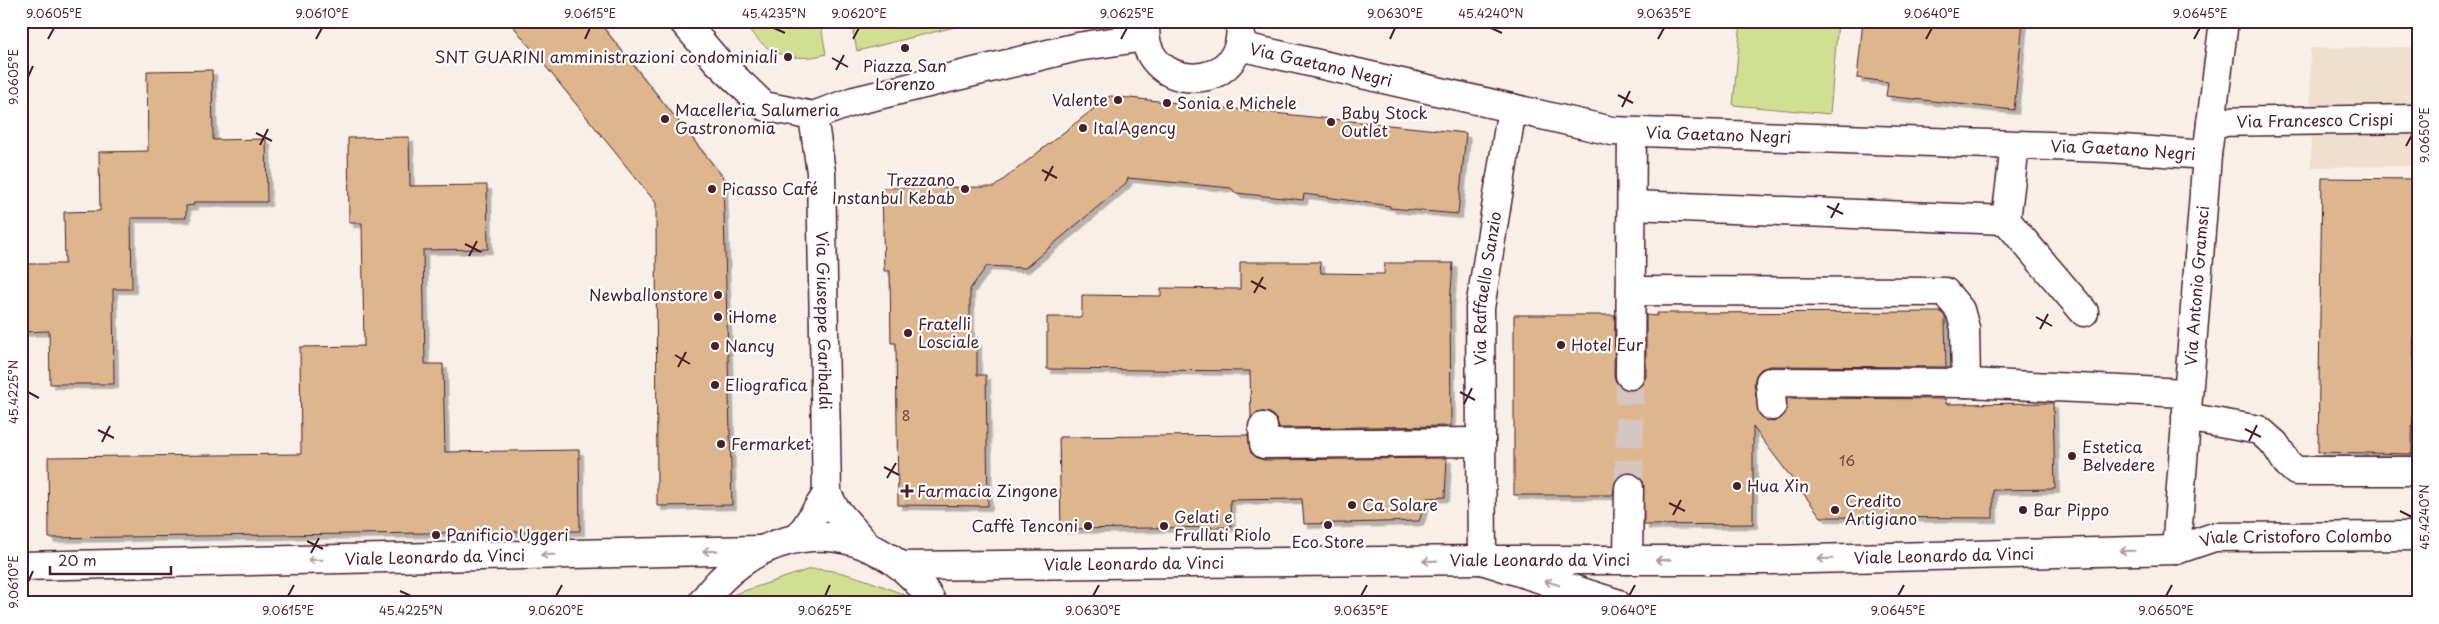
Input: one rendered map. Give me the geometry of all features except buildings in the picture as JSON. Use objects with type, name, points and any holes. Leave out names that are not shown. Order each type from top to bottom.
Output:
[{"type":"street","points":[[683,21],[717,61],[764,106],[813,116],[854,101],[1146,29],[1150,53],[1160,66],[1173,75],[1189,79],[1205,78],[1220,71],[1232,60],[1240,34]]},
{"type":"street","name":"Via Antonio Gramsci","points":[[2176,550],[2207,155],[2224,21]]},
{"type":"street","name":"Via Gaetano Negri","points":[[1240,34],[1512,108],[1612,131],[2108,148],[2207,155]]},
{"type":"street","name":"Via Raffaello Sanzio","points":[[1482,560],[1480,308],[1512,108]]},
{"type":"street","name":"Via Giuseppe Garibaldi","points":[[813,116],[821,172],[827,494],[834,509],[868,547]]},
{"type":"street","name":"Via Francesco Crispi","points":[[2211,122],[2418,119]]},
{"type":"street","points":[[1630,375],[1632,133]]},
{"type":"street","points":[[2015,146],[2006,220],[2084,312]]},
{"type":"street","points":[[1632,205],[2006,220]]},
{"type":"street","points":[[1630,291],[1945,292],[1960,310],[1965,328],[1966,383]]},
{"type":"street","points":[[1772,406],[1770,382],[1966,383],[2186,405],[2260,430],[2275,444],[2287,463],[2296,471],[2418,471]]},
{"type":"street","points":[[1264,427],[1264,444],[1481,442]]},
{"type":"street","points":[[1628,560],[1629,488]]},
{"type":"street","points":[[800,536],[827,494]]},
{"type":"street","points":[[702,603],[727,572],[759,550],[800,536],[852,540],[878,551],[902,566],[932,603]]},
{"type":"street","name":"Viale Cristoforo Colombo","points":[[2176,550],[2214,537],[2418,536]]},
{"type":"street","name":"Viale Leonardo da Vinci","points":[[21,566],[759,550]]},
{"type":"street","name":"Viale Leonardo da Vinci","points":[[902,566],[1482,560],[1771,560],[2176,550]]},
{"type":"street","points":[[1482,560],[1616,603]]},
{"type":"shaded area","points":[[2418,47],[2418,166],[2311,167],[2310,48]]},
{"type":"green space","points":[[742,21],[820,21],[826,54],[811,57],[794,57],[770,50],[755,37]]},
{"type":"green space","points":[[851,21],[979,21],[857,51]]},
{"type":"green space","points":[[1741,21],[1838,21],[1830,114],[1733,105]]},
{"type":"green space","points":[[810,569],[835,571],[859,578],[905,595],[911,603],[727,603],[730,597],[735,594]]},
{"type":"tunnel","points":[[1629,488],[1630,375]]},
{"type":"place","name":"Piazza San Lorenzo","points":[[905,48]]},
{"type":"place","name":"SNT GUARINI amministrazioni condominiali","points":[[788,57]]},
{"type":"place","name":"Valente","points":[[1118,100]]},
{"type":"place","name":"Sonia e Michele","points":[[1167,103]]},
{"type":"place","name":"Macelleria Salumeria Gastronomia","points":[[665,119]]},
{"type":"place","name":"Baby Stock Outlet","points":[[1331,122]]},
{"type":"place","name":"ItalAgency","points":[[1083,128]]},
{"type":"place","name":"Picasso Café","points":[[712,189]]},
{"type":"place","name":"Trezzano Instanbul Kebab","points":[[965,189]]},
{"type":"place","name":"Newballonstore","points":[[718,295]]},
{"type":"place","name":"iHome","points":[[718,317]]},
{"type":"place","name":"Fratelli Losciale","points":[[908,333]]},
{"type":"place","name":"Hotel Eur","points":[[1561,345]]},
{"type":"place","name":"Nancy","points":[[715,346]]},
{"type":"place","name":"Eliografica","points":[[715,385]]},
{"type":"place","name":"Fermarket","points":[[721,444]]},
{"type":"place","name":"Estetica Belvedere","points":[[2072,456]]},
{"type":"place","name":"Hua Xin","points":[[1737,486]]},
{"type":"place","name":"Farmacia Zingone","points":[[907,491]]},
{"type":"place","name":"Ca Solare","points":[[1352,505]]},
{"type":"place","name":"Credito Artigiano","points":[[1835,510]]},
{"type":"place","name":"Bar Pippo","points":[[2023,510]]},
{"type":"place","name":"Eco Store","points":[[1328,525]]},
{"type":"place","name":"Caffè Tenconi","points":[[1088,526]]},
{"type":"place","name":"Gelati e Frullati Riolo","points":[[1164,526]]},
{"type":"place","name":"Panificio Uggeri","points":[[436,535]]}]
